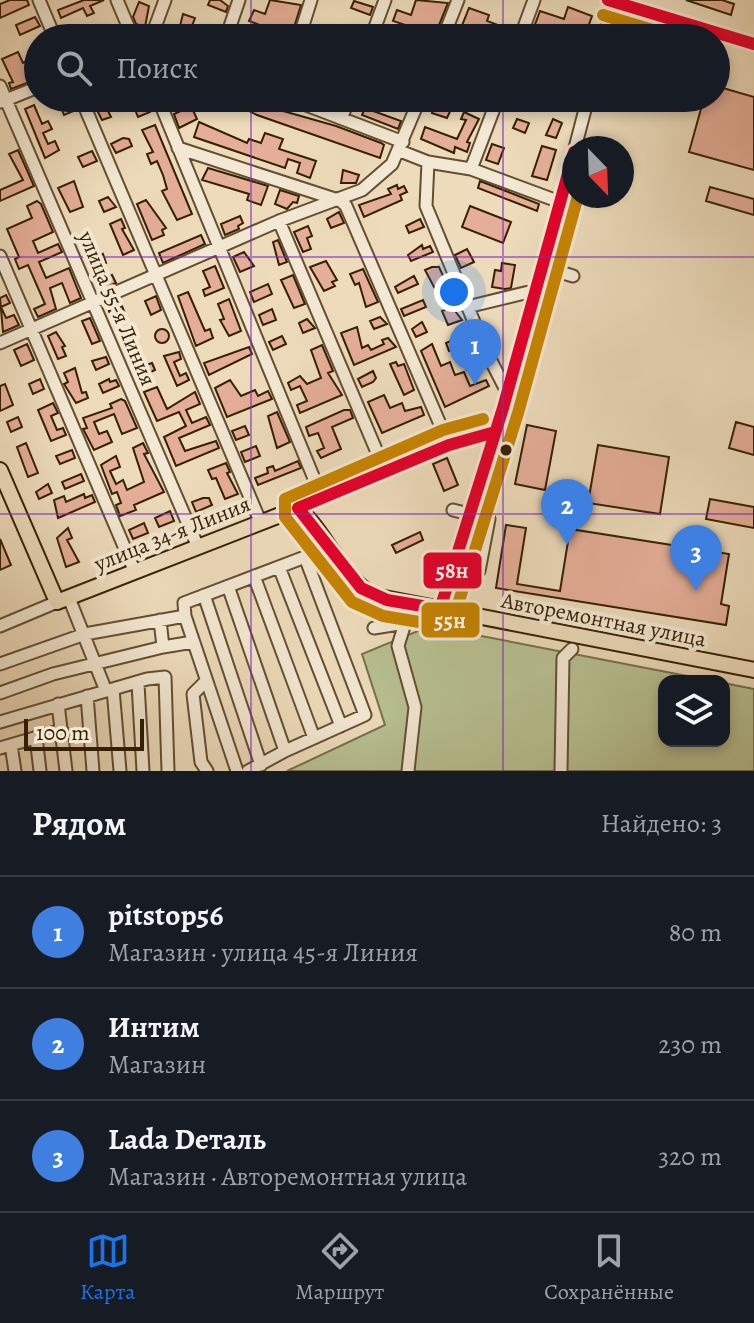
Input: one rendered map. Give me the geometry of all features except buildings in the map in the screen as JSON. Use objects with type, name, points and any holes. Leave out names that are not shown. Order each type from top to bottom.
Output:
[{"type":"main road","points":[[0,470],[63,600]]},
{"type":"main road","name":"улица 34-я Линия","points":[[63,600],[298,508]]},
{"type":"main road","name":"Авторемонтная улица","points":[[298,508],[316,525],[359,588],[374,596],[754,670]]},
{"type":"street","points":[[39,0],[49,24]]},
{"type":"street","points":[[117,0],[127,24]]},
{"type":"street","points":[[156,24],[165,0]]},
{"type":"street","points":[[231,24],[239,0]]},
{"type":"street","points":[[303,24],[311,0]]},
{"type":"street","points":[[376,24],[385,0]]},
{"type":"street","points":[[449,24],[458,0]]},
{"type":"street","points":[[525,24],[534,0]]},
{"type":"street","points":[[607,24],[612,1],[688,24]]},
{"type":"street","points":[[730,37],[754,44]]},
{"type":"street","name":"улица 55-я Линия","points":[[0,86],[3,101],[198,547]]},
{"type":"street","points":[[3,101],[24,93]]},
{"type":"street","points":[[87,112],[260,521]]},
{"type":"street","points":[[164,112],[322,498]]},
{"type":"street","points":[[328,112],[402,146],[428,162],[471,169],[560,202]]},
{"type":"street","points":[[342,117],[344,112]]},
{"type":"street","points":[[0,343],[279,221],[341,201],[378,177],[402,146],[415,112]]},
{"type":"street","points":[[471,169],[493,112]]},
{"type":"street","points":[[578,136],[584,112]]},
{"type":"street","points":[[178,148],[341,201],[449,445]]},
{"type":"street","points":[[428,162],[426,206],[467,307],[507,392]]},
{"type":"street","points":[[440,609],[507,392],[562,195]]},
{"type":"street","points":[[279,221],[385,471]]},
{"type":"street","points":[[0,256],[135,572]]},
{"type":"street","points":[[543,267],[573,276]]},
{"type":"street","points":[[467,307],[537,290]]},
{"type":"street","name":"улица 34-я Линия","points":[[298,508],[449,445],[495,432]]},
{"type":"street","points":[[453,510],[489,519],[479,571]]},
{"type":"street","points":[[237,771],[193,642],[184,603],[305,557],[365,715],[248,771]]},
{"type":"street","points":[[279,567],[341,726]]},
{"type":"street","points":[[254,576],[314,738]]},
{"type":"street","points":[[228,586],[285,751]]},
{"type":"street","points":[[204,595],[261,765]]},
{"type":"street","points":[[63,600],[85,634],[109,690],[120,771]]},
{"type":"street","name":"улица 34-я Линия","points":[[0,626],[63,600]]},
{"type":"street","points":[[408,771],[415,707],[399,655],[405,623],[417,604]]},
{"type":"street","points":[[0,664],[85,634],[185,616]]},
{"type":"street","points":[[160,620],[163,647]]},
{"type":"street","points":[[374,628],[405,623]]},
{"type":"street","points":[[0,693],[96,662],[193,642]]},
{"type":"street","points":[[561,771],[563,658],[572,649]]},
{"type":"street","points":[[0,722],[165,677],[168,771]]},
{"type":"street","points":[[206,681],[193,694],[201,762],[207,771]]},
{"type":"street","points":[[138,684],[143,771]]},
{"type":"street","points":[[87,696],[93,771]]},
{"type":"street","points":[[58,704],[66,771]]},
{"type":"street","points":[[15,771],[6,747],[62,730]]},
{"type":"street","points":[[36,737],[40,771]]},
{"type":"green space","points":[[430,626],[682,675],[658,675],[658,747],[730,747],[730,684],[754,689],[754,771],[287,771],[385,725],[362,654]]},
{"type":"transit line","name":"58н","points":[[608,0],[688,24]]},
{"type":"transit line","name":"55н","points":[[603,15],[633,24]]},
{"type":"transit line","name":"58н","points":[[730,37],[754,44]]},
{"type":"transit line","name":"58н","points":[[495,432],[449,445],[298,508],[361,588],[387,600],[440,609],[503,408],[562,195]]},
{"type":"transit line","name":"55н","points":[[483,419],[443,430],[285,499],[285,517],[352,602],[383,616],[437,625],[446,624],[454,617],[518,413],[575,208]]},
{"type":"place","name":"pitstop56","points":[[475,385]]},
{"type":"place","name":"Интим","points":[[567,545]]},
{"type":"place","name":"Lada Dеталь","points":[[696,591]]}]
